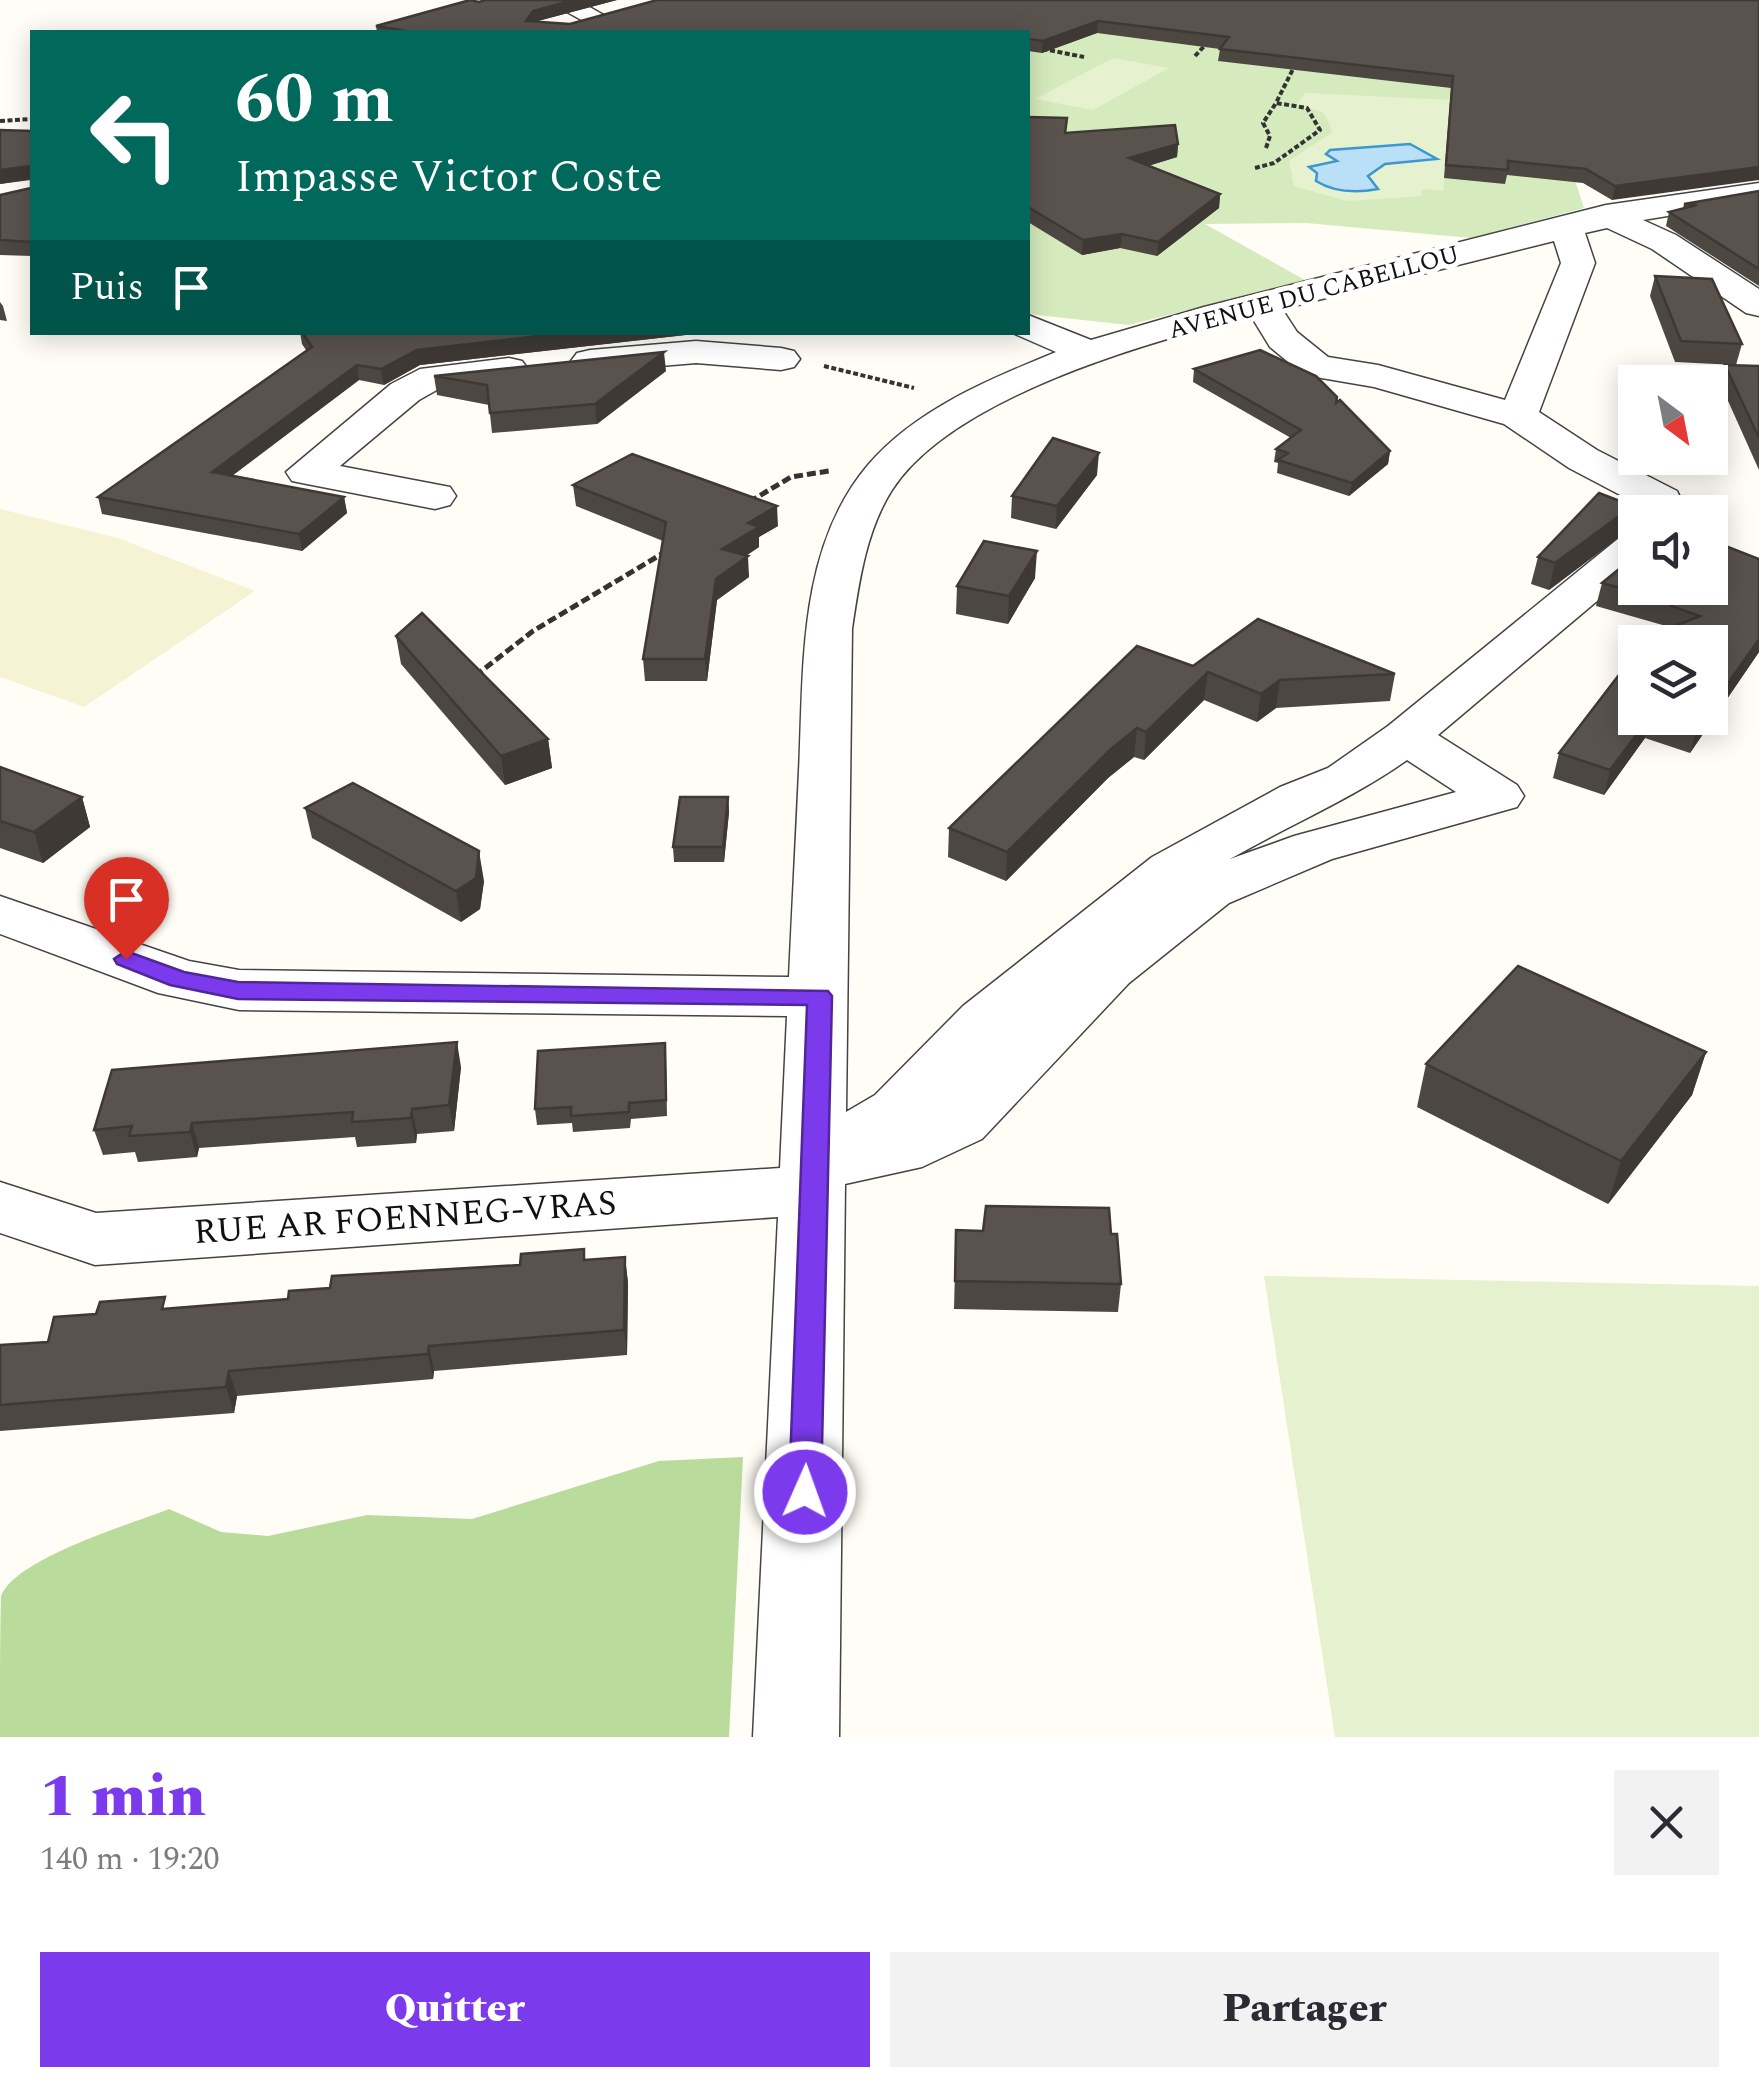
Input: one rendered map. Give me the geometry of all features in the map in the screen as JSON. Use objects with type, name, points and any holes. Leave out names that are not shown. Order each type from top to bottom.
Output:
[{"type":"street","points":[[557,0],[596,18]]},
{"type":"street","points":[[562,28],[628,9]]},
{"type":"street","name":"AVENUE DU CABELLOU","points":[[796,1737],[830,629],[847,533],[863,501],[894,460],[928,430],[973,402],[1090,354],[1262,303],[1606,215],[1759,192]]},
{"type":"street","points":[[1606,215],[1664,242],[1759,304]]},
{"type":"street","points":[[1518,416],[1578,263],[1566,226]]},
{"type":"street","points":[[1262,303],[1282,339],[1317,367],[1378,376],[1518,416],[1583,459],[1652,495]]},
{"type":"street","points":[[1030,327],[1090,354]]},
{"type":"street","points":[[436,496],[306,472],[405,392],[464,355],[553,365],[696,352],[781,359]]},
{"type":"street","points":[[815,1176],[896,1111],[984,1020],[1172,869],[1299,798],[1346,779],[1406,737],[1618,561]]},
{"type":"street","name":"RUE AR FOENNEG-VRAS","points":[[0,1207],[95,1239],[815,1176],[926,1144],[959,1123],[1133,945],[1212,889],[1300,852],[1434,818],[1498,796],[1406,737]]},
{"type":"street","points":[[0,914],[179,979],[238,990],[820,996]]},
{"type":"path","points":[[1195,56],[1208,42]]},
{"type":"path","points":[[1030,46],[1084,57]]},
{"type":"path","points":[[1266,148],[1270,136],[1262,123],[1293,70]]},
{"type":"path","points":[[1255,168],[1274,163],[1320,130],[1307,108],[1276,103]]},
{"type":"path","points":[[0,120],[30,119]]},
{"type":"path","points":[[781,359],[798,359],[973,402]]},
{"type":"path","points":[[743,506],[791,477],[894,460]]},
{"type":"path","points":[[462,686],[533,631],[678,544]]},
{"type":"shaded area","points":[[0,509],[118,538],[255,591],[84,707],[0,677]]},
{"type":"green space","points":[[896,0],[1338,0],[1543,82],[1584,208],[1472,238],[1306,223],[1205,224],[1305,280],[1129,325],[1030,314],[1030,30],[792,30]]},
{"type":"green space","points":[[1113,58],[1169,68],[1093,110],[1035,99]]},
{"type":"green space","points":[[1306,93],[1452,100],[1443,191],[1422,189],[1421,196],[1347,201],[1294,186],[1289,161],[1333,132],[1324,113],[1297,104]]},
{"type":"green space","points":[[1264,1276],[1759,1286],[1759,1737],[1335,1737]]},
{"type":"green space","points":[[743,1457],[729,1737],[0,1737],[1,1597],[27,1569],[102,1533],[169,1509],[221,1532],[268,1536],[367,1515],[472,1519],[659,1461]]},
{"type":"water","points":[[1410,144],[1437,159],[1385,164],[1368,176],[1378,189],[1331,188],[1316,181],[1317,173],[1309,167],[1337,161],[1326,154],[1330,150]]},
{"type":"building","points":[[470,0],[573,0],[533,11],[526,21],[570,24],[657,0],[1759,0],[1759,167],[1615,186],[1586,169],[1508,161],[1508,170],[1446,165],[1453,76],[1220,49],[1229,37],[1098,21],[1043,41],[1030,39],[1030,30],[400,30],[376,26]]},
{"type":"building","points":[[1030,117],[1067,118],[1065,133],[1175,125],[1178,144],[1129,158],[1220,194],[1158,242],[1122,234],[1083,240],[1030,208]]},
{"type":"building","points":[[0,130],[30,131],[30,166],[0,170]]},
{"type":"building","points":[[30,188],[30,242],[0,240],[0,195]]},
{"type":"building","points":[[1759,191],[1759,269],[1669,212],[1697,205],[1684,204]]},
{"type":"building","points":[[1655,276],[1712,279],[1742,344],[1681,341]]},
{"type":"building","points":[[304,335],[547,335],[417,350],[381,369],[357,365],[212,472],[344,497],[299,534],[98,497],[312,347]]},
{"type":"building","points":[[1260,350],[1316,376],[1337,397],[1336,403],[1340,400],[1390,451],[1352,483],[1278,460],[1288,453],[1276,449],[1301,430],[1194,369]]},
{"type":"building","points":[[664,352],[595,404],[490,413],[487,385],[434,376]]},
{"type":"building","points":[[1728,365],[1759,366],[1759,438],[1728,371]]},
{"type":"building","points":[[1053,438],[1099,453],[1057,506],[1012,496]]},
{"type":"building","points":[[632,454],[777,506],[748,523],[759,527],[722,549],[748,556],[716,579],[705,659],[643,659],[666,522],[573,485]]},
{"type":"building","points":[[1599,493],[1618,500],[1618,517],[1555,563],[1538,557]]},
{"type":"building","points":[[984,541],[1037,551],[1009,596],[957,586]]},
{"type":"building","points":[[1728,547],[1759,559],[1759,639],[1728,683],[1728,625],[1677,625],[1700,616],[1671,606],[1728,605]]},
{"type":"building","points":[[1618,570],[1618,587],[1602,583]]},
{"type":"building","points":[[422,613],[548,739],[501,756],[396,636]]},
{"type":"building","points":[[1258,619],[1395,674],[1280,680],[1261,694],[1208,672],[1146,732],[1137,728],[1111,749],[1007,852],[949,828],[1137,646],[1193,666]]},
{"type":"building","points":[[1618,676],[1618,735],[1636,735],[1610,770],[1559,753]]},
{"type":"building","points":[[0,767],[82,797],[34,832],[0,821]]},
{"type":"building","points":[[353,783],[479,851],[476,878],[456,891],[305,808]]},
{"type":"building","points":[[680,797],[728,797],[723,847],[673,847]]},
{"type":"building","points":[[1518,966],[1706,1052],[1621,1161],[1426,1064]]},
{"type":"building","points":[[457,1042],[449,1105],[412,1109],[411,1118],[352,1122],[353,1112],[192,1123],[190,1132],[129,1136],[132,1126],[94,1130],[112,1070]]},
{"type":"building","points":[[665,1043],[666,1100],[629,1103],[629,1112],[571,1116],[571,1107],[535,1109],[538,1051]]},
{"type":"building","points":[[986,1206],[1109,1208],[1111,1234],[1117,1234],[1121,1284],[955,1281],[956,1230],[983,1231]]},
{"type":"building","points":[[584,1249],[584,1260],[625,1257],[624,1330],[429,1346],[428,1354],[229,1371],[226,1387],[0,1405],[0,1345],[48,1342],[54,1317],[96,1314],[100,1302],[165,1297],[162,1309],[288,1299],[289,1291],[330,1288],[332,1276],[520,1265],[521,1254]]},
{"type":"route","points":[[126,959],[179,979],[238,990],[820,996],[805,1492]]}]
